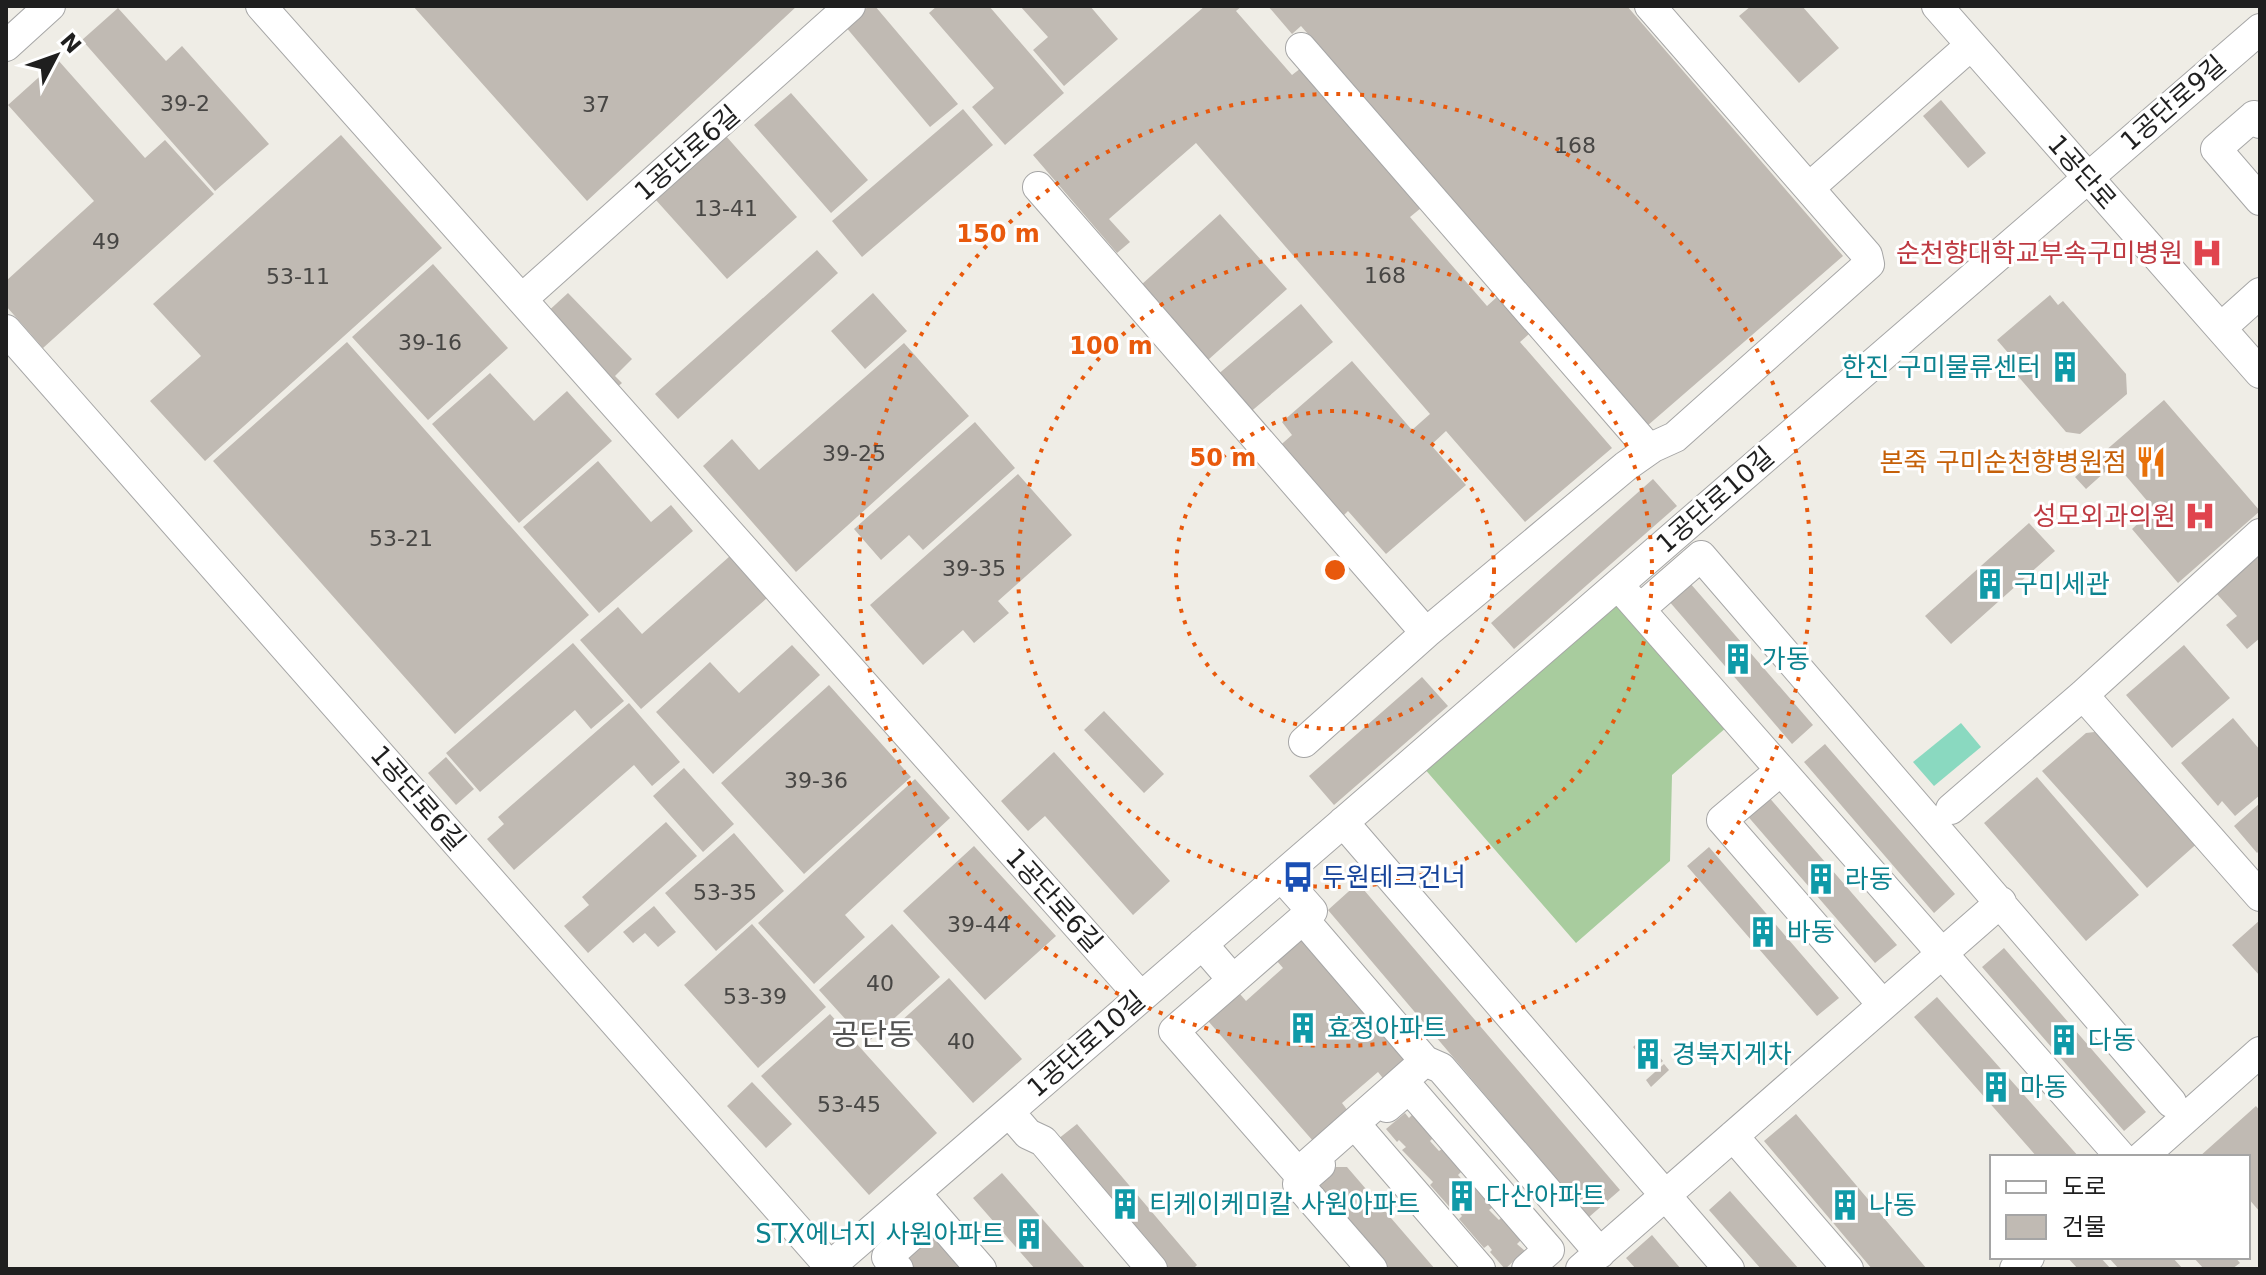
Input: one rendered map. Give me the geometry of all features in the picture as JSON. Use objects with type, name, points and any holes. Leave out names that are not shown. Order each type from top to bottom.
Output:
[{"type":"street","points":[[6,46],[50,6]]},
{"type":"street","name":"1공단로6길","points":[[261,6],[1141,997]]},
{"type":"street","name":"1공단로6길","points":[[522,299],[850,6]]},
{"type":"street","points":[[1304,742],[1426,633],[1649,449],[1675,437],[1867,267],[1867,255],[1650,6]]},
{"type":"street","name":"1공단로","points":[[1937,6],[2087,177],[2242,345]]},
{"type":"street","name":"1공단로9길","points":[[2087,177],[2260,29]]},
{"type":"street","points":[[1809,188],[1971,45]]},
{"type":"street","points":[[1301,48],[1649,449]]},
{"type":"street","points":[[2258,116],[2216,149],[2260,200]]},
{"type":"street","name":"1공단로10길","points":[[830,1268],[925,1204],[1009,1112],[2087,177]]},
{"type":"street","points":[[1038,187],[1426,633]]},
{"type":"street","points":[[2242,345],[2260,293]]},
{"type":"street","points":[[2242,345],[2260,314]]},
{"type":"street","name":"1공단로6길","points":[[6,330],[830,1268]]},
{"type":"street","points":[[1951,809],[2083,695],[2260,534]]},
{"type":"street","points":[[2119,1155],[1632,601],[1701,556],[2171,1102]]},
{"type":"street","points":[[2083,695],[2260,896]]},
{"type":"street","points":[[1780,771],[1722,820],[1883,1005]]},
{"type":"street","points":[[1343,822],[1729,1269]]},
{"type":"street","points":[[1281,876],[1312,911],[1174,1031],[1298,1173],[1425,1061]]},
{"type":"street","points":[[1303,919],[1425,1061],[1441,1068],[1590,1261],[2001,902]]},
{"type":"street","points":[[1202,944],[1233,980]]},
{"type":"street","points":[[2144,1155],[2260,1052]]},
{"type":"street","points":[[1372,1269],[1298,1184],[1409,1088],[1549,1250],[1527,1269]]},
{"type":"street","points":[[1009,1112],[1028,1134],[1043,1141],[1152,1269]]},
{"type":"street","points":[[1360,1130],[1480,1269]]},
{"type":"street","points":[[1733,1136],[1848,1269]]},
{"type":"street","points":[[898,1269],[887,1257],[925,1204],[981,1269]]},
{"type":"green space","points":[[1617,599],[1728,726],[1672,775],[1670,861],[1576,943],[1423,767]]},
{"type":"green space","points":[[1961,723],[1981,747],[1934,786],[1913,762]]},
{"type":"building","points":[[413,6],[797,6],[587,201]]},
{"type":"building","points":[[869,6],[875,6],[958,104],[930,127],[845,26]]},
{"type":"building","points":[[937,6],[989,6],[1064,93],[1005,145],[972,107],[994,88],[929,13]]},
{"type":"building","points":[[1020,6],[1090,6],[1118,39],[1064,86],[1033,50],[1048,37]]},
{"type":"building","points":[[1205,6],[1242,6],[1236,11],[1292,75],[1301,68],[1421,208],[1410,217],[1487,306],[1497,297],[1529,334],[1520,342],[1612,448],[1525,522],[1446,431],[1431,445],[1466,485],[1386,554],[1348,511],[1338,521],[1276,449],[1292,435],[1282,422],[1352,361],[1412,430],[1430,414],[1196,143],[1109,219],[1130,242],[1117,253],[1033,155]]},
{"type":"building","points":[[1268,6],[1627,6],[1843,256],[1647,426],[1301,26],[1292,34]]},
{"type":"building","points":[[1751,6],[1802,6],[1839,48],[1799,83],[1739,16]]},
{"type":"building","points":[[118,8],[166,61],[182,46],[269,144],[215,191],[82,40]]},
{"type":"building","points":[[58,60],[145,158],[165,140],[214,194],[43,348],[6,306],[6,281],[94,201],[8,105]]},
{"type":"building","points":[[791,93],[868,180],[831,213],[754,125]]},
{"type":"building","points":[[1941,100],[1986,153],[1968,168],[1923,116]]},
{"type":"building","points":[[963,109],[993,145],[862,257],[832,221]]},
{"type":"building","points":[[341,135],[442,248],[205,461],[150,401],[201,356],[153,304]]},
{"type":"building","points":[[726,136],[797,217],[727,279],[655,199]]},
{"type":"building","points":[[1220,214],[1287,289],[1208,360],[1141,285]]},
{"type":"building","points":[[817,250],[838,273],[678,419],[655,394]]},
{"type":"building","points":[[433,264],[508,348],[428,420],[352,337]]},
{"type":"building","points":[[568,293],[632,359],[615,376],[622,383],[615,389],[544,315]]},
{"type":"building","points":[[873,293],[907,331],[865,369],[831,331]]},
{"type":"building","name":"한진 구미물류센터","points":[[2050,295],[2058,305],[2063,301],[2126,374],[2127,394],[2080,434],[2066,432],[2004,360],[2010,355],[1997,340]]},
{"type":"building","points":[[1301,304],[1333,342],[1248,414],[1216,376]]},
{"type":"building","points":[[347,342],[589,615],[455,734],[213,461]]},
{"type":"building","points":[[904,343],[969,416],[796,572],[703,466],[732,439],[759,470]]},
{"type":"building","points":[[490,373],[534,421],[567,391],[612,441],[519,523],[432,424]]},
{"type":"building","points":[[2164,400],[2260,511],[2178,583],[2132,529],[2154,509],[2115,463],[2086,489],[2075,477]]},
{"type":"building","points":[[975,422],[1015,468],[923,550],[909,535],[881,560],[854,529]]},
{"type":"building","points":[[598,461],[651,522],[671,505],[693,531],[599,613],[523,527]]},
{"type":"building","points":[[1018,474],[1072,535],[998,601],[1009,613],[974,643],[963,630],[923,665],[870,605]]},
{"type":"building","points":[[1653,479],[1677,506],[1514,649],[1491,623]]},
{"type":"building","name":"구미세관","points":[[2029,523],[2055,551],[1951,644],[1925,616]]},
{"type":"building","points":[[2260,553],[2260,638],[2247,649],[2226,625],[2237,616],[2216,593]]},
{"type":"building","points":[[730,556],[767,598],[641,709],[580,640],[618,607],[642,634]]},
{"type":"building","name":"가동","points":[[1683,575],[1813,725],[1792,744],[1662,593]]},
{"type":"building","points":[[573,643],[624,701],[591,729],[575,710],[480,792],[446,753]]},
{"type":"building","points":[[792,645],[820,675],[713,774],[656,712],[710,662],[739,693]]},
{"type":"building","points":[[2184,645],[2230,698],[2172,748],[2126,695]]},
{"type":"building","points":[[1422,677],[1448,706],[1334,805],[1309,776]]},
{"type":"building","points":[[829,685],[911,777],[804,874],[721,783]]},
{"type":"building","points":[[629,703],[680,762],[652,786],[634,765],[514,870],[487,839],[504,824],[498,817]]},
{"type":"building","points":[[1104,711],[1164,774],[1144,793],[1084,730]]},
{"type":"building","points":[[2233,718],[2260,750],[2260,795],[2235,816],[2222,801],[2218,806],[2181,763]]},
{"type":"building","points":[[2103,731],[2201,840],[2147,888],[2042,771],[2086,733]]},
{"type":"building","points":[[1825,744],[1955,894],[1934,913],[1804,762]]},
{"type":"building","points":[[1054,752],[1170,881],[1133,915],[1045,816],[1028,831],[1001,801]]},
{"type":"building","points":[[446,757],[474,789],[456,805],[428,773]]},
{"type":"building","points":[[684,768],[734,824],[703,852],[653,796]]},
{"type":"building","points":[[2037,777],[2139,895],[2086,941],[1984,823]]},
{"type":"building","points":[[915,779],[950,818],[845,915],[865,937],[814,984],[758,923]]},
{"type":"building","name":"라동","points":[[1767,795],[1897,945],[1875,963],[1745,813]]},
{"type":"building","points":[[2260,803],[2260,850],[2257,853],[2234,826]]},
{"type":"building","points":[[666,822],[697,856],[588,953],[564,926],[589,905],[582,897]]},
{"type":"building","points":[[734,833],[784,891],[716,951],[665,893]]},
{"type":"building","points":[[974,846],[1056,936],[985,1000],[903,911]]},
{"type":"building","name":"바동","points":[[1709,847],[1839,998],[1817,1016],[1687,866]]},
{"type":"building","name":"효정아파트","points":[[1358,883],[1620,1190],[1589,1217],[1328,910]]},
{"type":"building","points":[[654,906],[676,932],[658,947],[645,933],[633,943],[623,932]]},
{"type":"building","points":[[2260,920],[2260,976],[2232,945]]},
{"type":"building","points":[[752,924],[826,1007],[758,1068],[684,985]]},
{"type":"building","points":[[892,924],[940,977],[867,1043],[819,990]]},
{"type":"building","name":"효정아파트","points":[[1301,925],[1404,1043],[1405,1065],[1386,1082],[1378,1072],[1342,1103],[1348,1111],[1313,1141],[1202,1014],[1234,987],[1246,1001],[1283,968],[1270,953]]},
{"type":"building","name":"다동","points":[[2004,948],[2146,1112],[2124,1131],[1982,967]]},
{"type":"building","points":[[949,978],[1022,1059],[973,1103],[900,1022]]},
{"type":"building","name":"마동","points":[[1937,997],[2077,1155],[2035,1155],[1914,1017]]},
{"type":"building","points":[[830,1014],[937,1133],[869,1195],[761,1076]]},
{"type":"building","name":"경북지게차","points":[[1643,1038],[1663,1061],[1652,1070],[1633,1047]]},
{"type":"building","points":[[1664,1064],[1669,1070],[1651,1087],[1646,1080]]},
{"type":"building","points":[[752,1082],[792,1124],[766,1148],[727,1106]]},
{"type":"building","points":[[2256,1106],[2260,1111],[2260,1212],[2250,1200],[2250,1155],[2201,1155]]},
{"type":"building","name":"다산아파트","points":[[1405,1113],[1409,1118],[1413,1114],[1434,1137],[1430,1141],[1462,1171],[1458,1175],[1468,1186],[1472,1182],[1493,1207],[1489,1210],[1521,1240],[1517,1244],[1525,1251],[1505,1269],[1490,1252],[1492,1250],[1488,1245],[1484,1248],[1459,1219],[1462,1216],[1457,1210],[1454,1212],[1430,1185],[1433,1182],[1402,1150],[1406,1147],[1386,1129]]},
{"type":"building","name":"나동","points":[[1796,1114],[1927,1269],[1872,1269],[1764,1141]]},
{"type":"building","name":"티케이케미칼 사원아파트","points":[[1077,1124],[1197,1265],[1193,1269],[1161,1269],[1053,1143]]},
{"type":"building","points":[[1336,1167],[1347,1167],[1435,1269],[1383,1269],[1313,1187]]},
{"type":"building","name":"STX에너지 사원아파트","points":[[1002,1173],[1086,1269],[1035,1269],[973,1198]]},
{"type":"building","points":[[1730,1191],[1799,1269],[1761,1269],[1709,1210]]},
{"type":"building","points":[[931,1234],[962,1269],[910,1269],[901,1259]]},
{"type":"building","points":[[1652,1235],[1681,1269],[1636,1269],[1626,1258]]},
{"type":"building","points":[[2069,1259],[2102,1259],[2111,1269],[2078,1269]]},
{"type":"building","points":[[2110,1259],[2174,1259],[2183,1269],[2119,1269]]},
{"type":"building","points":[[2195,1259],[2237,1259],[2240,1263],[2232,1269],[2204,1269]]},
{"type":"place","name":"순천향대학교부속구미병원","points":[[2207,253]]},
{"type":"place","name":"한진 구미물류센터","points":[[2065,367]]},
{"type":"place","name":"본죽 구미순천향병원점","points":[[2151,462]]},
{"type":"place","name":"성모외과의원","points":[[2200,516]]},
{"type":"place","name":"구미세관","points":[[1990,584]]},
{"type":"place","name":"가동","points":[[1738,659]]},
{"type":"place","name":"두원테크건너","points":[[1298,877]]},
{"type":"place","name":"라동","points":[[1821,879]]},
{"type":"place","name":"바동","points":[[1763,932]]},
{"type":"place","name":"효정아파트","points":[[1303,1028]]},
{"type":"place","name":"다동","points":[[2064,1040]]},
{"type":"place","name":"경북지게차","points":[[1648,1054]]},
{"type":"place","name":"마동","points":[[1996,1087]]},
{"type":"place","name":"다산아파트","points":[[1462,1196]]},
{"type":"place","name":"티케이케미칼 사원아파트","points":[[1125,1204]]},
{"type":"place","name":"나동","points":[[1845,1205]]},
{"type":"place","name":"STX에너지 사원아파트","points":[[1029,1234]]},
{"type":"district","name":"공단동","points":[[873,1034]]}]
